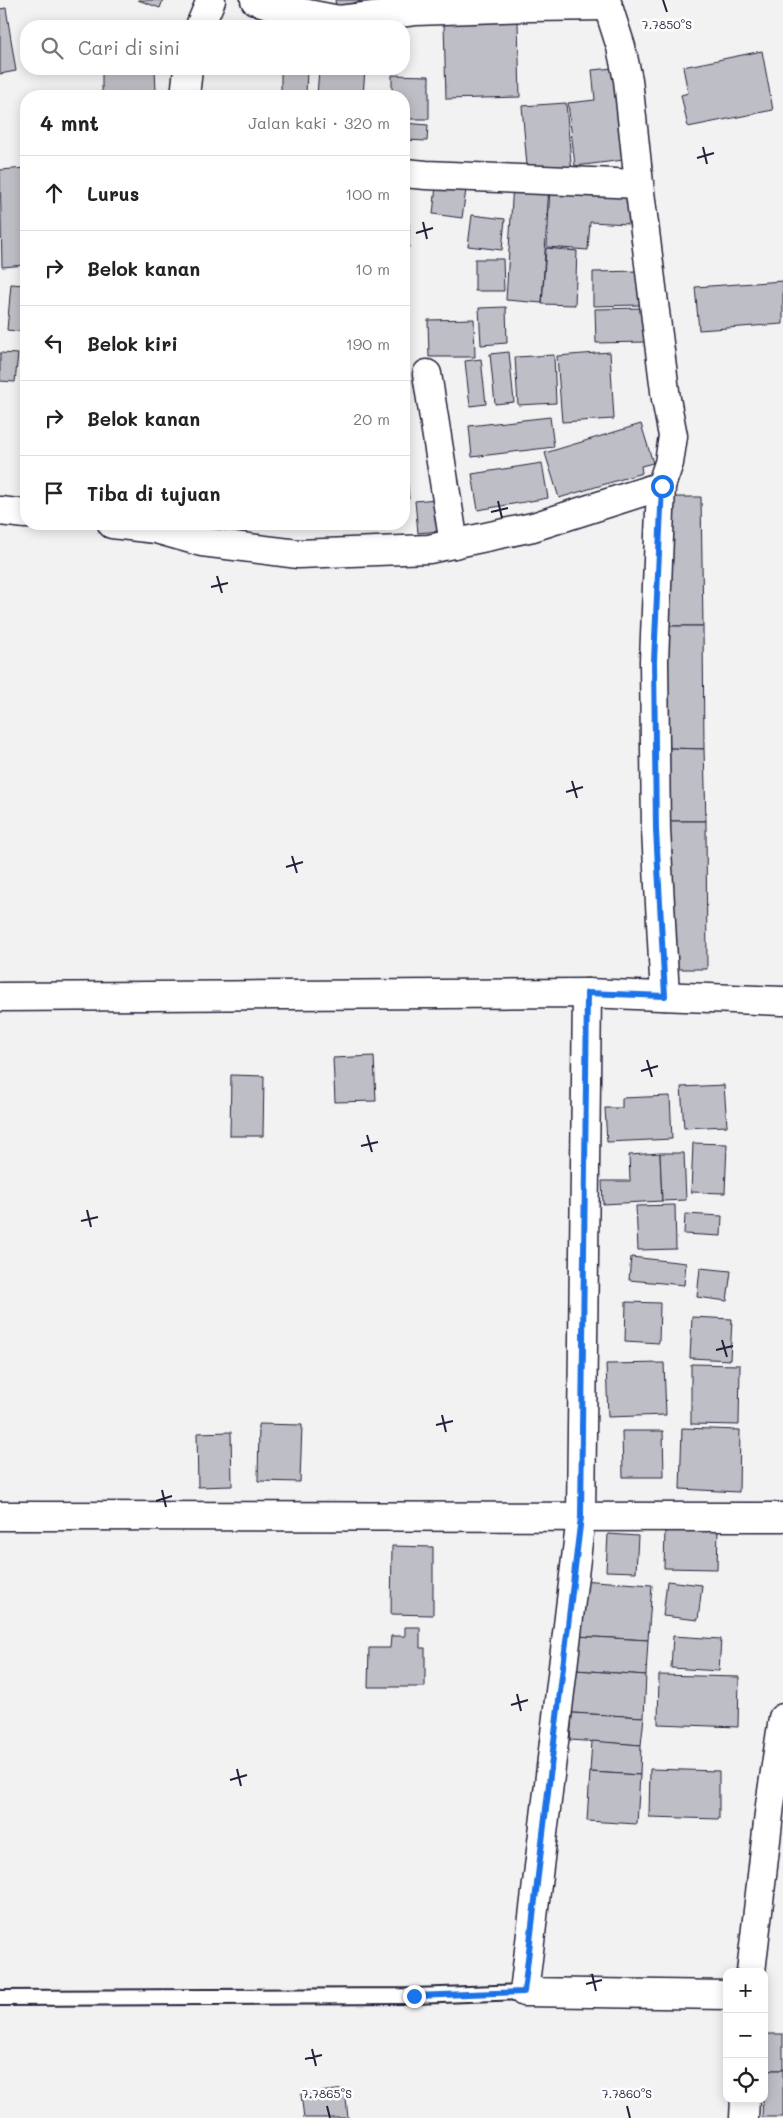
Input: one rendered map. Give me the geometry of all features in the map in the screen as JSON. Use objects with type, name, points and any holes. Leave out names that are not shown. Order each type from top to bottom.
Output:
[{"type":"street","points":[[202,20],[210,0]]},
{"type":"street","points":[[255,0],[287,10],[339,20],[416,11],[607,3],[621,47],[628,80],[666,399],[673,436],[669,463],[662,486],[655,681],[656,830],[665,996]]},
{"type":"street","points":[[186,90],[187,75]]},
{"type":"street","points":[[410,173],[426,176],[639,184]]},
{"type":"street","points":[[427,374],[454,544]]},
{"type":"street","points":[[168,530],[202,542],[298,554],[429,549],[533,527],[662,486]]},
{"type":"street","points":[[0,511],[20,513]]},
{"type":"street","points":[[587,993],[581,1517],[524,1992],[628,1992],[723,1995]]},
{"type":"street","points":[[0,997],[587,993],[783,1001]]},
{"type":"street","points":[[0,1516],[783,1517]]},
{"type":"street","points":[[751,1968],[769,1814],[783,1718]]},
{"type":"street","points":[[744,2118],[745,2103]]},
{"type":"lane","points":[[0,1998],[404,1996],[524,1992]]},
{"type":"building","points":[[138,0],[163,0],[160,8]]},
{"type":"building","points":[[335,0],[366,0],[336,7]]},
{"type":"building","points":[[6,8],[16,71],[0,74],[0,9]]},
{"type":"building","points":[[518,22],[520,97],[446,99],[444,23]]},
{"type":"building","points":[[762,51],[773,110],[688,127],[681,95],[688,93],[683,67]]},
{"type":"building","points":[[614,68],[624,160],[575,166],[568,103],[595,100],[592,70]]},
{"type":"building","points":[[102,75],[155,75],[156,90],[102,90]]},
{"type":"building","points":[[281,75],[307,75],[306,90],[281,90]]},
{"type":"building","points":[[319,75],[365,75],[363,90],[317,90]]},
{"type":"building","points":[[392,75],[429,76],[429,119],[410,119],[410,90],[392,90]]},
{"type":"building","points":[[566,103],[572,174],[528,178],[522,106]]},
{"type":"building","points":[[410,124],[428,125],[427,141],[410,140]]},
{"type":"building","points":[[20,168],[20,266],[2,267],[0,170]]},
{"type":"building","points":[[513,183],[549,185],[542,303],[506,300]]},
{"type":"building","points":[[550,185],[630,190],[629,224],[590,222],[588,250],[547,247]]},
{"type":"building","points":[[436,186],[466,190],[462,218],[433,214]]},
{"type":"building","points":[[472,215],[505,219],[502,250],[468,246]]},
{"type":"building","points":[[546,248],[577,251],[575,305],[542,304]]},
{"type":"building","points":[[475,259],[503,259],[504,291],[475,291]]},
{"type":"building","points":[[640,271],[640,305],[593,306],[593,272]]},
{"type":"building","points":[[783,281],[783,324],[699,330],[695,287]]},
{"type":"building","points":[[11,284],[20,285],[20,331],[7,330]]},
{"type":"building","points":[[506,307],[507,343],[481,345],[479,308]]},
{"type":"building","points":[[644,308],[645,342],[596,343],[595,309]]},
{"type":"building","points":[[474,319],[475,357],[429,357],[428,320]]},
{"type":"building","points":[[509,352],[514,402],[495,404],[490,354]]},
{"type":"building","points":[[610,352],[614,419],[562,422],[557,356]]},
{"type":"building","points":[[0,353],[18,354],[15,382],[0,381]]},
{"type":"building","points":[[554,355],[556,403],[518,405],[515,357]]},
{"type":"building","points":[[481,359],[486,404],[470,406],[465,361]]},
{"type":"building","points":[[550,417],[554,447],[472,457],[469,426]]},
{"type":"building","points":[[641,424],[653,463],[641,466],[642,473],[559,498],[545,453]]},
{"type":"building","points":[[542,463],[548,498],[478,510],[472,474]]},
{"type":"building","points":[[672,497],[701,497],[703,626],[667,626]]},
{"type":"building","points":[[436,499],[439,531],[418,533],[415,501]]},
{"type":"building","points":[[667,626],[703,626],[704,749],[669,748]]},
{"type":"building","points":[[669,748],[704,749],[706,821],[670,821]]},
{"type":"building","points":[[670,821],[706,821],[707,969],[672,969]]},
{"type":"building","points":[[374,1056],[376,1101],[335,1102],[333,1058]]},
{"type":"building","points":[[231,1075],[264,1076],[263,1136],[230,1136]]},
{"type":"building","points":[[724,1085],[727,1126],[684,1128],[681,1087]]},
{"type":"building","points":[[670,1096],[672,1139],[607,1142],[605,1108],[622,1108],[622,1098]]},
{"type":"building","points":[[693,1143],[727,1144],[725,1193],[691,1192]]},
{"type":"building","points":[[660,1153],[662,1201],[603,1204],[602,1181],[630,1181],[629,1155]]},
{"type":"building","points":[[660,1153],[684,1153],[686,1200],[662,1201]]},
{"type":"building","points":[[675,1205],[676,1249],[638,1250],[636,1206]]},
{"type":"building","points":[[685,1214],[722,1216],[721,1236],[684,1234]]},
{"type":"building","points":[[631,1257],[686,1263],[684,1285],[629,1280]]},
{"type":"building","points":[[700,1268],[731,1271],[727,1301],[697,1297]]},
{"type":"building","points":[[626,1302],[660,1303],[659,1343],[625,1341]]},
{"type":"building","points":[[692,1317],[732,1319],[730,1360],[690,1358]]},
{"type":"building","points":[[664,1363],[666,1415],[608,1417],[606,1364]]},
{"type":"building","points":[[691,1364],[740,1365],[739,1425],[691,1424]]},
{"type":"building","points":[[259,1424],[302,1425],[300,1482],[258,1481]]},
{"type":"building","points":[[682,1428],[740,1430],[739,1492],[680,1489]]},
{"type":"building","points":[[622,1431],[663,1431],[664,1477],[623,1477]]},
{"type":"building","points":[[231,1432],[232,1486],[198,1487],[197,1433]]},
{"type":"building","points":[[665,1529],[718,1530],[717,1569],[664,1568]]},
{"type":"building","points":[[608,1534],[638,1536],[636,1572],[606,1571]]},
{"type":"building","points":[[392,1546],[433,1547],[433,1615],[391,1614]]},
{"type":"building","points":[[580,1580],[652,1585],[648,1640],[576,1636]]},
{"type":"building","points":[[667,1581],[702,1585],[698,1620],[663,1616]]},
{"type":"building","points":[[405,1627],[420,1627],[420,1648],[425,1648],[425,1687],[368,1687],[369,1648],[390,1648],[391,1636],[405,1636]]},
{"type":"building","points":[[576,1636],[648,1640],[646,1675],[575,1670]]},
{"type":"building","points":[[673,1636],[721,1639],[719,1671],[671,1668]]},
{"type":"building","points":[[575,1670],[646,1675],[644,1717],[572,1713]]},
{"type":"building","points":[[659,1675],[739,1677],[738,1727],[658,1724]]},
{"type":"building","points":[[572,1713],[644,1717],[641,1745],[570,1740]]},
{"type":"building","points":[[592,1741],[641,1745],[640,1775],[590,1772]]},
{"type":"building","points":[[650,1769],[719,1771],[719,1819],[649,1817]]},
{"type":"building","points":[[590,1772],[640,1775],[637,1824],[587,1821]]},
{"type":"building","points":[[768,2034],[783,2034],[783,2070],[768,2070]]},
{"type":"building","points":[[768,2070],[783,2070],[783,2117],[762,2117],[763,2103],[768,2103]]},
{"type":"building","points":[[345,2089],[348,2118],[304,2118],[301,2094]]},
{"type":"route","points":[[414,1996],[524,1992],[581,1517],[587,993],[665,996],[656,830],[654,661],[662,486]]}]
